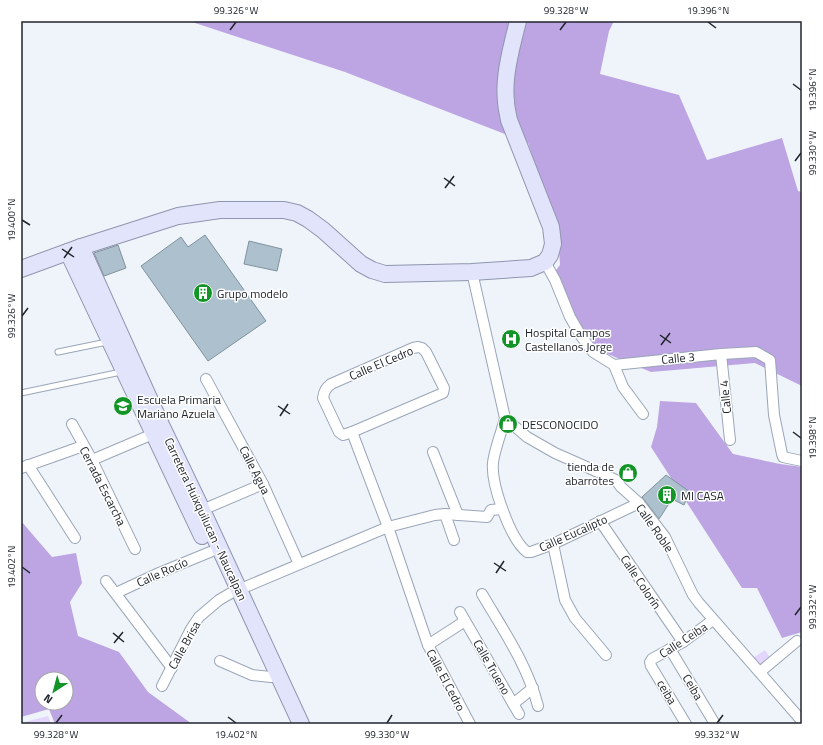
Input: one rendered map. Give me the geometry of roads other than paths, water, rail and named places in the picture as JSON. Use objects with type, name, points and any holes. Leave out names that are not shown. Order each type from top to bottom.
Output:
[{"type":"main road","points":[[21,269],[178,216],[220,210],[284,210],[297,213],[323,230],[361,264],[372,270],[385,274],[472,272],[531,268],[545,262],[550,254],[553,244],[551,227],[509,120],[506,101],[506,86],[512,44],[518,21]]},
{"type":"main road","name":"Carretera Huixquilucan - Naucalpan","points":[[74,250],[110,341],[124,371],[202,510],[235,592],[292,724]]},
{"type":"main road","name":"Carretera Huixquilucan - Naucalpan","points":[[74,250],[158,431],[210,552],[235,592],[301,724]]},
{"type":"street","points":[[545,262],[555,280],[570,317],[580,336],[594,352],[614,365],[623,387],[643,414]]},
{"type":"street","points":[[472,272],[505,418]]},
{"type":"street","name":"Calle El Cedro","points":[[413,348],[422,348],[426,352],[444,388],[443,393],[440,396],[352,432],[343,434],[339,432],[324,398],[324,392],[327,387],[413,348]]},
{"type":"street","name":"Calle 3","points":[[614,365],[721,354],[756,352],[762,354],[770,360],[774,414],[783,457],[802,461]]},
{"type":"street","name":"Calle 4","points":[[721,354],[730,440]]},
{"type":"street","name":"Calle Agua","points":[[206,379],[264,484],[299,564]]},
{"type":"street","name":"Calle Roble","points":[[505,418],[527,437],[555,453],[616,480],[621,487],[639,503],[665,537],[694,595],[713,620],[802,721]]},
{"type":"street","name":"Calle Eucalipto","points":[[505,418],[493,462],[493,475],[502,509],[515,536],[528,552],[553,544],[639,503]]},
{"type":"street","name":"Cerrada Escarcha","points":[[72,424],[92,460],[134,549]]},
{"type":"street","points":[[92,460],[158,431]]},
{"type":"street","name":"Calle El Cedro","points":[[352,432],[388,528],[428,645],[470,724]]},
{"type":"street","points":[[75,538],[25,467],[83,446]]},
{"type":"street","points":[[433,452],[458,515]]},
{"type":"street","points":[[202,510],[264,484]]},
{"type":"street","name":"Calle Brisa","points":[[162,686],[191,629],[199,617],[220,600],[235,592],[388,528],[435,515],[445,514],[487,517],[491,510],[502,509]]},
{"type":"street","points":[[445,514],[454,540]]},
{"type":"street","name":"Calle Colorín","points":[[600,521],[683,642]]},
{"type":"street","points":[[553,544],[565,600],[575,618],[606,655]]},
{"type":"street","name":"Calle Rocío","points":[[116,593],[158,573],[210,552]]},
{"type":"street","points":[[106,581],[172,668]]},
{"type":"street","points":[[482,594],[524,666],[533,688],[538,706]]},
{"type":"street","name":"Calle Trueno","points":[[428,645],[462,616],[519,714]]},
{"type":"street","name":"Calle Ceiba","points":[[652,659],[683,642],[713,620]]},
{"type":"street","points":[[760,672],[797,641]]},
{"type":"street","name":"Ceiba","points":[[670,649],[715,724]]},
{"type":"street","name":"ceiba","points":[[652,659],[650,662],[651,666],[686,724]]},
{"type":"street","points":[[220,661],[252,675],[271,677]]},
{"type":"street","points":[[513,704],[533,688]]},
{"type":"lane","points":[[58,352],[110,341]]},
{"type":"lane","points":[[21,393],[124,371]]},
{"type":"place","name":"Grupo modelo","points":[[203,293]]},
{"type":"place","name":"Hospital Campos Castellanos Jorge","points":[[511,339]]},
{"type":"place","name":"Escuela Primaria Mariano Azuela","points":[[123,406]]},
{"type":"place","name":"DESCONOCIDO","points":[[508,424]]},
{"type":"place","name":"tienda de abarrotes","points":[[628,473]]},
{"type":"place","name":"MI CASA","points":[[667,495]]}]
